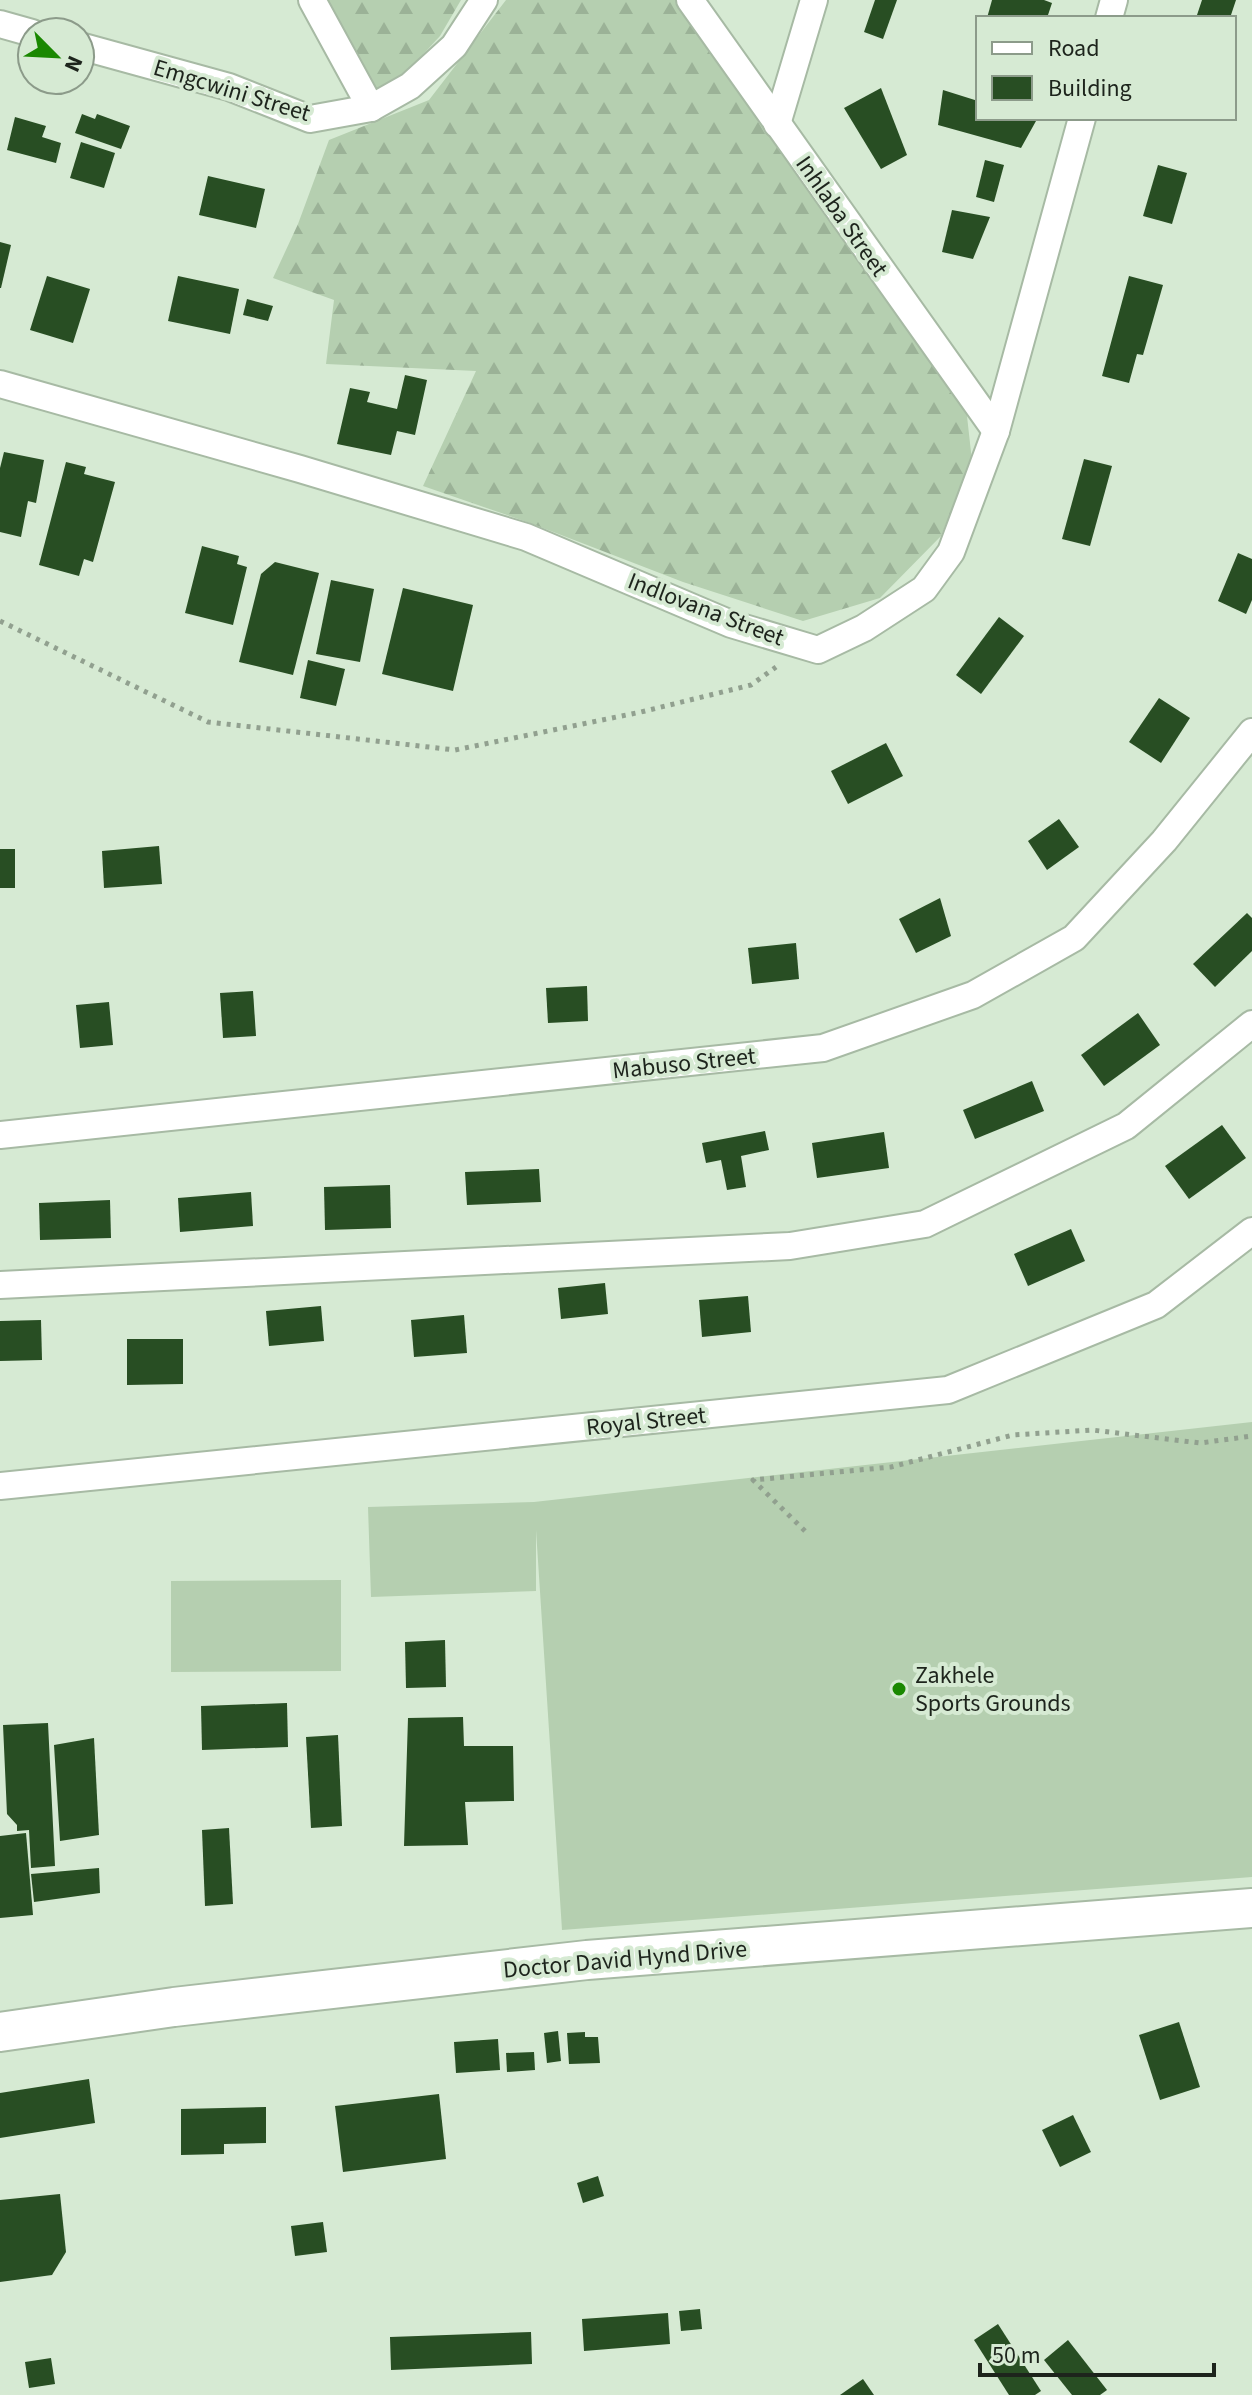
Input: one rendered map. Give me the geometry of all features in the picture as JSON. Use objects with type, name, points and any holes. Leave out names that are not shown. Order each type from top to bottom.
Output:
[{"type":"main road","name":"Doctor David Hynd Drive","points":[[0,2032],[174,2007],[587,1960],[1252,1908]]},
{"type":"street","points":[[312,0],[371,108]]},
{"type":"street","name":"Emgcwini Street","points":[[96,50],[229,87],[310,119],[371,108],[410,86],[454,46],[484,0]]},
{"type":"street","name":"Inhlaba Street","points":[[690,0],[996,431]]},
{"type":"street","points":[[777,124],[814,0]]},
{"type":"street","name":"Indlovana Street","points":[[0,384],[526,537],[731,624],[818,650],[864,628],[924,589],[951,552],[996,431],[1081,120]]},
{"type":"street","name":"Mabuso Street","points":[[0,1135],[823,1048],[973,995],[1074,938],[1164,841],[1252,732]]},
{"type":"street","points":[[0,1285],[790,1246],[925,1224],[1126,1126],[1252,1024]]},
{"type":"street","name":"Royal Street","points":[[0,1486],[948,1390],[1156,1305],[1252,1231]]},
{"type":"path","points":[[0,621],[208,722],[455,750],[641,712],[751,685],[806,646]]},
{"type":"path","points":[[805,1531],[753,1480],[891,1467],[1013,1435],[1092,1430],[1200,1443],[1252,1436]]},
{"type":"green space","points":[[322,0],[461,0],[440,36],[406,73],[373,93]]},
{"type":"green space","points":[[506,0],[675,0],[712,49],[761,124],[964,389],[972,461],[941,536],[880,598],[803,621],[683,582],[423,486],[476,371],[326,364],[334,300],[273,278],[298,224],[329,140],[429,100]]},
{"type":"green space","name":"Zakhele Sports Grounds","points":[[1252,1422],[1252,1877],[562,1930],[536,1530],[536,1591],[371,1597],[368,1507],[534,1502]]},
{"type":"green space","points":[[341,1580],[341,1671],[171,1672],[171,1581]]},
{"type":"building","points":[[875,0],[897,0],[883,39],[864,32]]},
{"type":"building","points":[[992,0],[1044,0],[1052,3],[1048,16],[988,16]]},
{"type":"building","points":[[1202,0],[1236,0],[1231,16],[1197,16]]},
{"type":"building","points":[[881,88],[907,155],[881,169],[844,108]]},
{"type":"building","points":[[943,90],[976,100],[976,120],[1036,121],[1021,148],[938,125]]},
{"type":"building","points":[[82,114],[95,119],[97,114],[130,126],[121,149],[75,133]]},
{"type":"building","points":[[15,117],[46,126],[42,137],[61,143],[56,163],[7,150]]},
{"type":"building","points":[[81,142],[115,153],[104,188],[70,178]]},
{"type":"building","points":[[985,160],[1004,165],[994,202],[976,197]]},
{"type":"building","points":[[1158,165],[1187,173],[1172,224],[1143,216]]},
{"type":"building","points":[[208,176],[265,189],[256,228],[199,215]]},
{"type":"building","points":[[952,210],[990,217],[973,259],[942,252]]},
{"type":"building","points":[[0,242],[11,245],[1,288],[0,288]]},
{"type":"building","points":[[47,276],[90,289],[73,343],[30,330]]},
{"type":"building","points":[[178,276],[239,289],[230,334],[168,321]]},
{"type":"building","points":[[1129,276],[1163,285],[1143,355],[1137,354],[1129,383],[1102,376]]},
{"type":"building","points":[[247,299],[273,306],[268,321],[243,315]]},
{"type":"building","points":[[405,375],[427,380],[415,435],[397,431],[391,455],[337,444],[350,388],[370,392],[367,402],[397,409]]},
{"type":"building","points":[[4,452],[44,460],[36,503],[28,501],[21,537],[0,532],[0,468]]},
{"type":"building","points":[[1084,459],[1112,466],[1090,546],[1062,539]]},
{"type":"building","points":[[66,462],[86,467],[84,474],[115,482],[93,562],[84,559],[79,576],[39,565]]},
{"type":"building","points":[[202,546],[239,556],[237,564],[247,567],[233,625],[185,613]]},
{"type":"building","points":[[1238,553],[1252,559],[1252,600],[1246,614],[1218,601]]},
{"type":"building","points":[[275,562],[319,573],[293,675],[239,662],[261,574]]},
{"type":"building","points":[[331,580],[374,589],[360,662],[316,654]]},
{"type":"building","points":[[403,588],[473,605],[453,691],[382,674]]},
{"type":"building","points":[[999,617],[1024,636],[981,694],[956,675]]},
{"type":"building","points":[[308,660],[345,669],[336,706],[300,698]]},
{"type":"building","points":[[1159,698],[1190,718],[1161,763],[1129,742]]},
{"type":"building","points":[[886,743],[903,776],[848,804],[831,771]]},
{"type":"building","points":[[1059,819],[1079,847],[1047,870],[1028,841]]},
{"type":"building","points":[[159,846],[162,884],[104,888],[102,851]]},
{"type":"building","points":[[0,849],[15,849],[15,888],[0,888]]},
{"type":"building","points":[[940,898],[951,936],[916,953],[899,919]]},
{"type":"building","points":[[1247,913],[1252,918],[1252,951],[1215,987],[1193,964]]},
{"type":"building","points":[[796,943],[799,979],[752,984],[748,948]]},
{"type":"building","points":[[587,986],[588,1021],[548,1023],[546,988]]},
{"type":"building","points":[[253,991],[256,1036],[223,1038],[220,993]]},
{"type":"building","points":[[109,1002],[113,1045],[80,1048],[76,1005]]},
{"type":"building","points":[[1138,1013],[1160,1045],[1104,1086],[1081,1055]]},
{"type":"building","points":[[1032,1081],[1044,1111],[975,1139],[963,1110]]},
{"type":"building","points":[[1222,1125],[1246,1158],[1189,1199],[1165,1166]]},
{"type":"building","points":[[765,1131],[769,1150],[741,1156],[746,1187],[727,1190],[721,1160],[706,1163],[702,1143]]},
{"type":"building","points":[[884,1132],[889,1168],[817,1178],[812,1143]]},
{"type":"building","points":[[539,1169],[541,1202],[467,1205],[465,1172]]},
{"type":"building","points":[[390,1185],[391,1228],[325,1230],[324,1187]]},
{"type":"building","points":[[251,1192],[253,1226],[180,1232],[178,1198]]},
{"type":"building","points":[[110,1200],[111,1238],[40,1240],[39,1203]]},
{"type":"building","points":[[1071,1229],[1085,1261],[1028,1286],[1014,1254]]},
{"type":"building","points":[[605,1283],[608,1314],[561,1319],[558,1288]]},
{"type":"building","points":[[748,1296],[751,1332],[702,1337],[699,1300]]},
{"type":"building","points":[[321,1306],[324,1341],[269,1346],[266,1311]]},
{"type":"building","points":[[464,1315],[467,1353],[414,1357],[411,1320]]},
{"type":"building","points":[[41,1320],[42,1360],[0,1361],[0,1321]]},
{"type":"building","points":[[127,1339],[183,1339],[183,1384],[127,1385]]},
{"type":"building","points":[[445,1640],[446,1687],[406,1688],[405,1642]]},
{"type":"building","points":[[287,1703],[288,1747],[202,1750],[201,1706]]},
{"type":"building","points":[[463,1717],[464,1746],[513,1746],[514,1801],[465,1802],[468,1845],[404,1846],[408,1718]]},
{"type":"building","points":[[48,1723],[55,1866],[31,1868],[29,1830],[17,1831],[17,1825],[7,1814],[3,1725]]},
{"type":"building","points":[[338,1735],[342,1826],[311,1828],[306,1737]]},
{"type":"building","points":[[94,1738],[99,1835],[60,1841],[54,1745]]},
{"type":"building","points":[[229,1828],[233,1904],[205,1906],[202,1830]]},
{"type":"building","points":[[26,1833],[33,1915],[0,1918],[0,1836]]},
{"type":"building","points":[[99,1868],[100,1893],[34,1902],[31,1874]]},
{"type":"building","points":[[1179,2022],[1200,2087],[1160,2100],[1139,2035]]},
{"type":"building","points":[[558,2031],[561,2061],[547,2063],[544,2033]]},
{"type":"building","points":[[585,2032],[585,2037],[598,2037],[600,2063],[569,2064],[567,2033]]},
{"type":"building","points":[[498,2039],[500,2070],[456,2073],[454,2042]]},
{"type":"building","points":[[534,2052],[535,2070],[507,2072],[506,2053]]},
{"type":"building","points":[[89,2079],[95,2123],[0,2138],[0,2093]]},
{"type":"building","points":[[439,2094],[446,2159],[343,2172],[335,2106]]},
{"type":"building","points":[[266,2107],[266,2143],[224,2144],[224,2154],[181,2155],[181,2109]]},
{"type":"building","points":[[1073,2115],[1091,2152],[1060,2167],[1042,2130]]},
{"type":"building","points":[[598,2176],[604,2196],[583,2203],[577,2183]]},
{"type":"building","points":[[60,2194],[66,2252],[52,2275],[0,2282],[0,2200]]},
{"type":"building","points":[[323,2222],[327,2252],[295,2256],[291,2226]]},
{"type":"building","points":[[700,2309],[702,2329],[681,2331],[679,2311]]},
{"type":"building","points":[[668,2313],[670,2344],[584,2351],[582,2319]]},
{"type":"building","points":[[998,2324],[1041,2391],[1035,2395],[1009,2395],[974,2340]]},
{"type":"building","points":[[531,2332],[532,2364],[391,2370],[390,2337]]},
{"type":"building","points":[[1068,2340],[1107,2390],[1100,2395],[1072,2395],[1044,2360]]},
{"type":"building","points":[[51,2358],[55,2384],[29,2388],[25,2362]]},
{"type":"building","points":[[863,2379],[874,2395],[840,2395]]},
{"type":"place","name":"Zakhele Sports Grounds","points":[[899,1689]]}]
